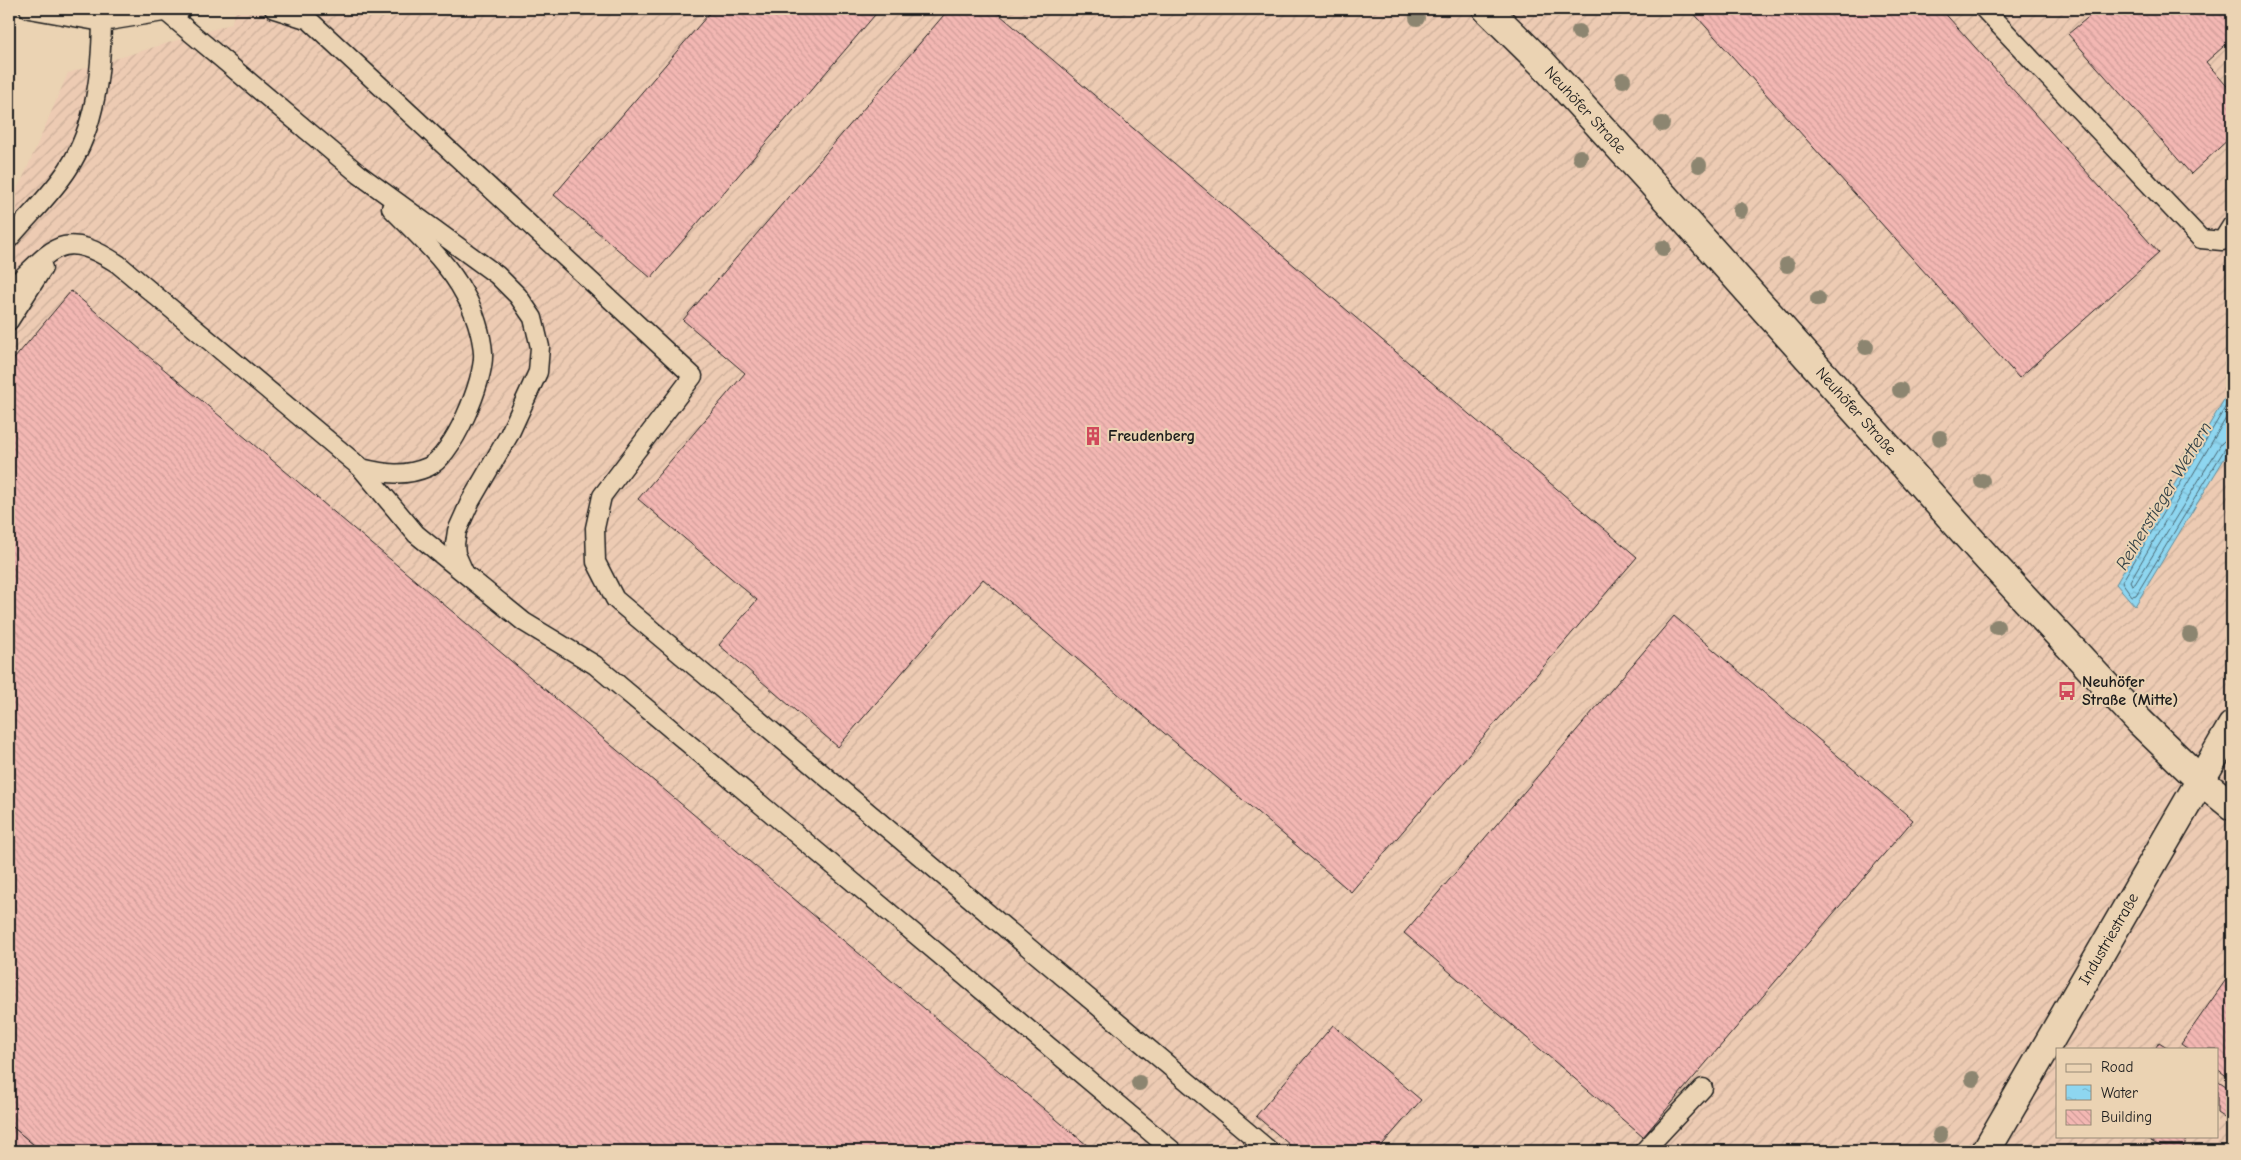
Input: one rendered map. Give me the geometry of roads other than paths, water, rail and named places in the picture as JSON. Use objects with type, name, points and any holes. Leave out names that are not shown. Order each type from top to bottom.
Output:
[{"type":"street","name":"Neuhöfer Straße","points":[[1487,9],[1544,64],[1988,559],[2140,722],[2200,780],[2232,806]]},
{"type":"street","name":"Industriestraße","points":[[1986,1151],[2232,726]]},
{"type":"lane","points":[[29,9],[102,22],[173,10],[360,175],[446,265],[466,296],[483,354],[478,384],[468,411],[451,444],[430,466],[410,474],[394,475],[361,468]]},
{"type":"lane","points":[[274,9],[309,20],[693,376],[602,496],[595,528],[596,562],[615,598],[1270,1151]]},
{"type":"lane","points":[[1984,9],[2200,239],[2222,241],[2232,225]]},
{"type":"lane","points":[[9,239],[67,171],[76,155],[92,109],[98,83],[102,22]]},
{"type":"lane","points":[[360,175],[497,275],[518,296],[533,318],[540,347],[538,372],[508,434],[470,502],[457,531],[454,544],[458,564],[465,574]]},
{"type":"lane","points":[[9,290],[56,249],[66,244],[77,244],[102,254],[118,264],[361,468],[416,534],[524,622],[595,665],[1173,1151]]},
{"type":"lane","points":[[9,321],[56,249]]},
{"type":"lane","points":[[1644,1151],[1703,1088]]},
{"type":"water","points":[[2232,386],[2232,446],[2135,606],[2116,584]]},
{"type":"place","name":"Freudenberg","points":[[1093,436]]},
{"type":"place","name":"Neuhöfer Straße (Mitte)","points":[[2067,691]]},
{"type":"water label","name":"Reiherstieger Wettern","points":[[2164,496]]}]
